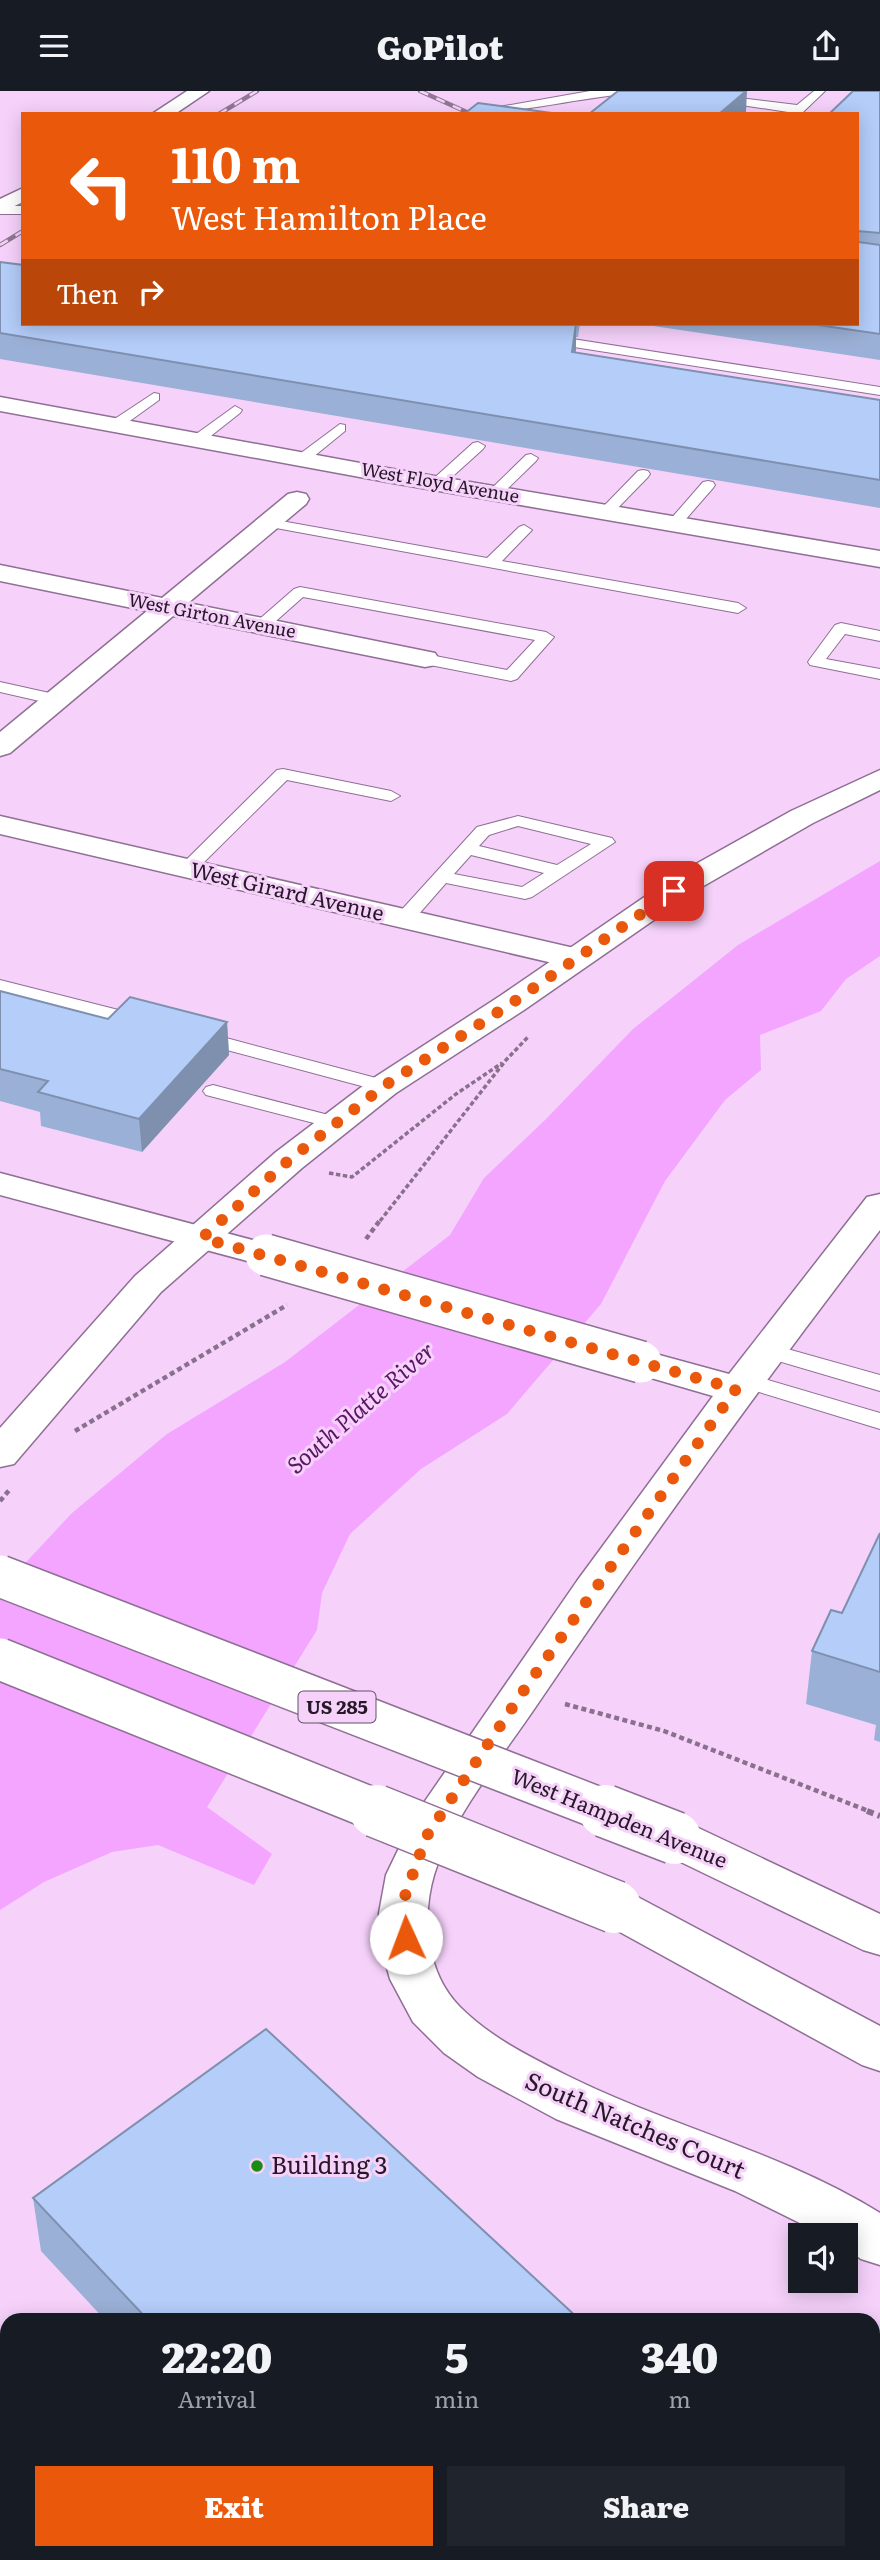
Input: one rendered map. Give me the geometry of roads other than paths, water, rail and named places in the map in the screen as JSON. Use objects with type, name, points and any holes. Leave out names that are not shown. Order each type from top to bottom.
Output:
[{"type":"main road","points":[[164,112],[200,91]]},
{"type":"main road","points":[[0,208],[21,195]]},
{"type":"main road","name":"West Floyd Avenue","points":[[0,404],[880,559]]},
{"type":"main road","points":[[0,747],[297,499]]},
{"type":"main road","name":"West Girton Avenue","points":[[0,573],[425,659]]},
{"type":"main road","points":[[9,1467],[148,1284],[289,1160],[384,1086],[512,1003],[689,881],[802,817],[880,779]]},
{"type":"main road","name":"West Girard Avenue","points":[[0,825],[574,958]]},
{"type":"main road","points":[[0,1184],[266,1255],[640,1362],[749,1373],[880,1205]]},
{"type":"main road","name":"South Natches Court","points":[[749,1373],[522,1693],[426,1837],[405,1896],[408,1958],[413,1980],[438,2018],[478,2051],[516,2074],[565,2101],[768,2183],[838,2216],[880,2242]]},
{"type":"main road","name":"West Hampden Avenue","points":[[0,1576],[675,1838],[880,1936]]},
{"type":"main road","points":[[0,1659],[615,1907],[880,2019]]},
{"type":"main road","points":[[675,1838],[880,1907]]},
{"type":"main road","points":[[615,1907],[880,2050]]},
{"type":"lane","points":[[476,112],[572,96],[624,91]]},
{"type":"lane","points":[[708,97],[797,111],[820,91]]},
{"type":"lane","points":[[0,208],[21,210]]},
{"type":"lane","points":[[538,337],[880,391]]},
{"type":"lane","points":[[115,425],[154,397]]},
{"type":"lane","points":[[197,440],[235,411]]},
{"type":"lane","points":[[302,459],[340,428]]},
{"type":"lane","points":[[437,483],[478,446]]},
{"type":"lane","points":[[495,493],[531,458]]},
{"type":"lane","points":[[606,512],[643,474]]},
{"type":"lane","points":[[674,524],[708,485]]},
{"type":"lane","points":[[270,523],[738,608]]},
{"type":"lane","points":[[491,563],[524,530]]},
{"type":"lane","points":[[261,626],[300,592],[546,637],[511,675],[425,659]]},
{"type":"lane","points":[[880,636],[841,628],[816,661],[880,674]]},
{"type":"lane","points":[[0,687],[57,700]]},
{"type":"lane","points":[[187,869],[283,774],[391,796]]},
{"type":"lane","points":[[404,919],[483,831],[518,821],[606,842],[525,893],[442,877]]},
{"type":"lane","points":[[468,849],[560,871]]},
{"type":"lane","points":[[0,986],[384,1086]]},
{"type":"lane","points":[[213,1091],[337,1123]]},
{"type":"lane","points":[[749,1373],[880,1383]]},
{"type":"lane","points":[[749,1373],[880,1421]]},
{"type":"water","name":"South Platte River","points":[[880,861],[880,956],[846,979],[821,1011],[760,1035],[761,1070],[725,1100],[665,1181],[601,1304],[507,1414],[421,1469],[350,1534],[322,1593],[317,1630],[207,1807],[272,1854],[254,1885],[158,1845],[112,1852],[44,1882],[0,1910],[0,1590],[72,1513],[167,1434],[285,1362],[450,1235],[484,1178],[545,1120],[633,1029],[738,945]]},
{"type":"railway","points":[[222,112],[257,91]]},
{"type":"railway","points":[[420,91],[467,112]]},
{"type":"railway","points":[[0,245],[21,232]]},
{"type":"place","name":"Building 3","points":[[257,2166]]}]
